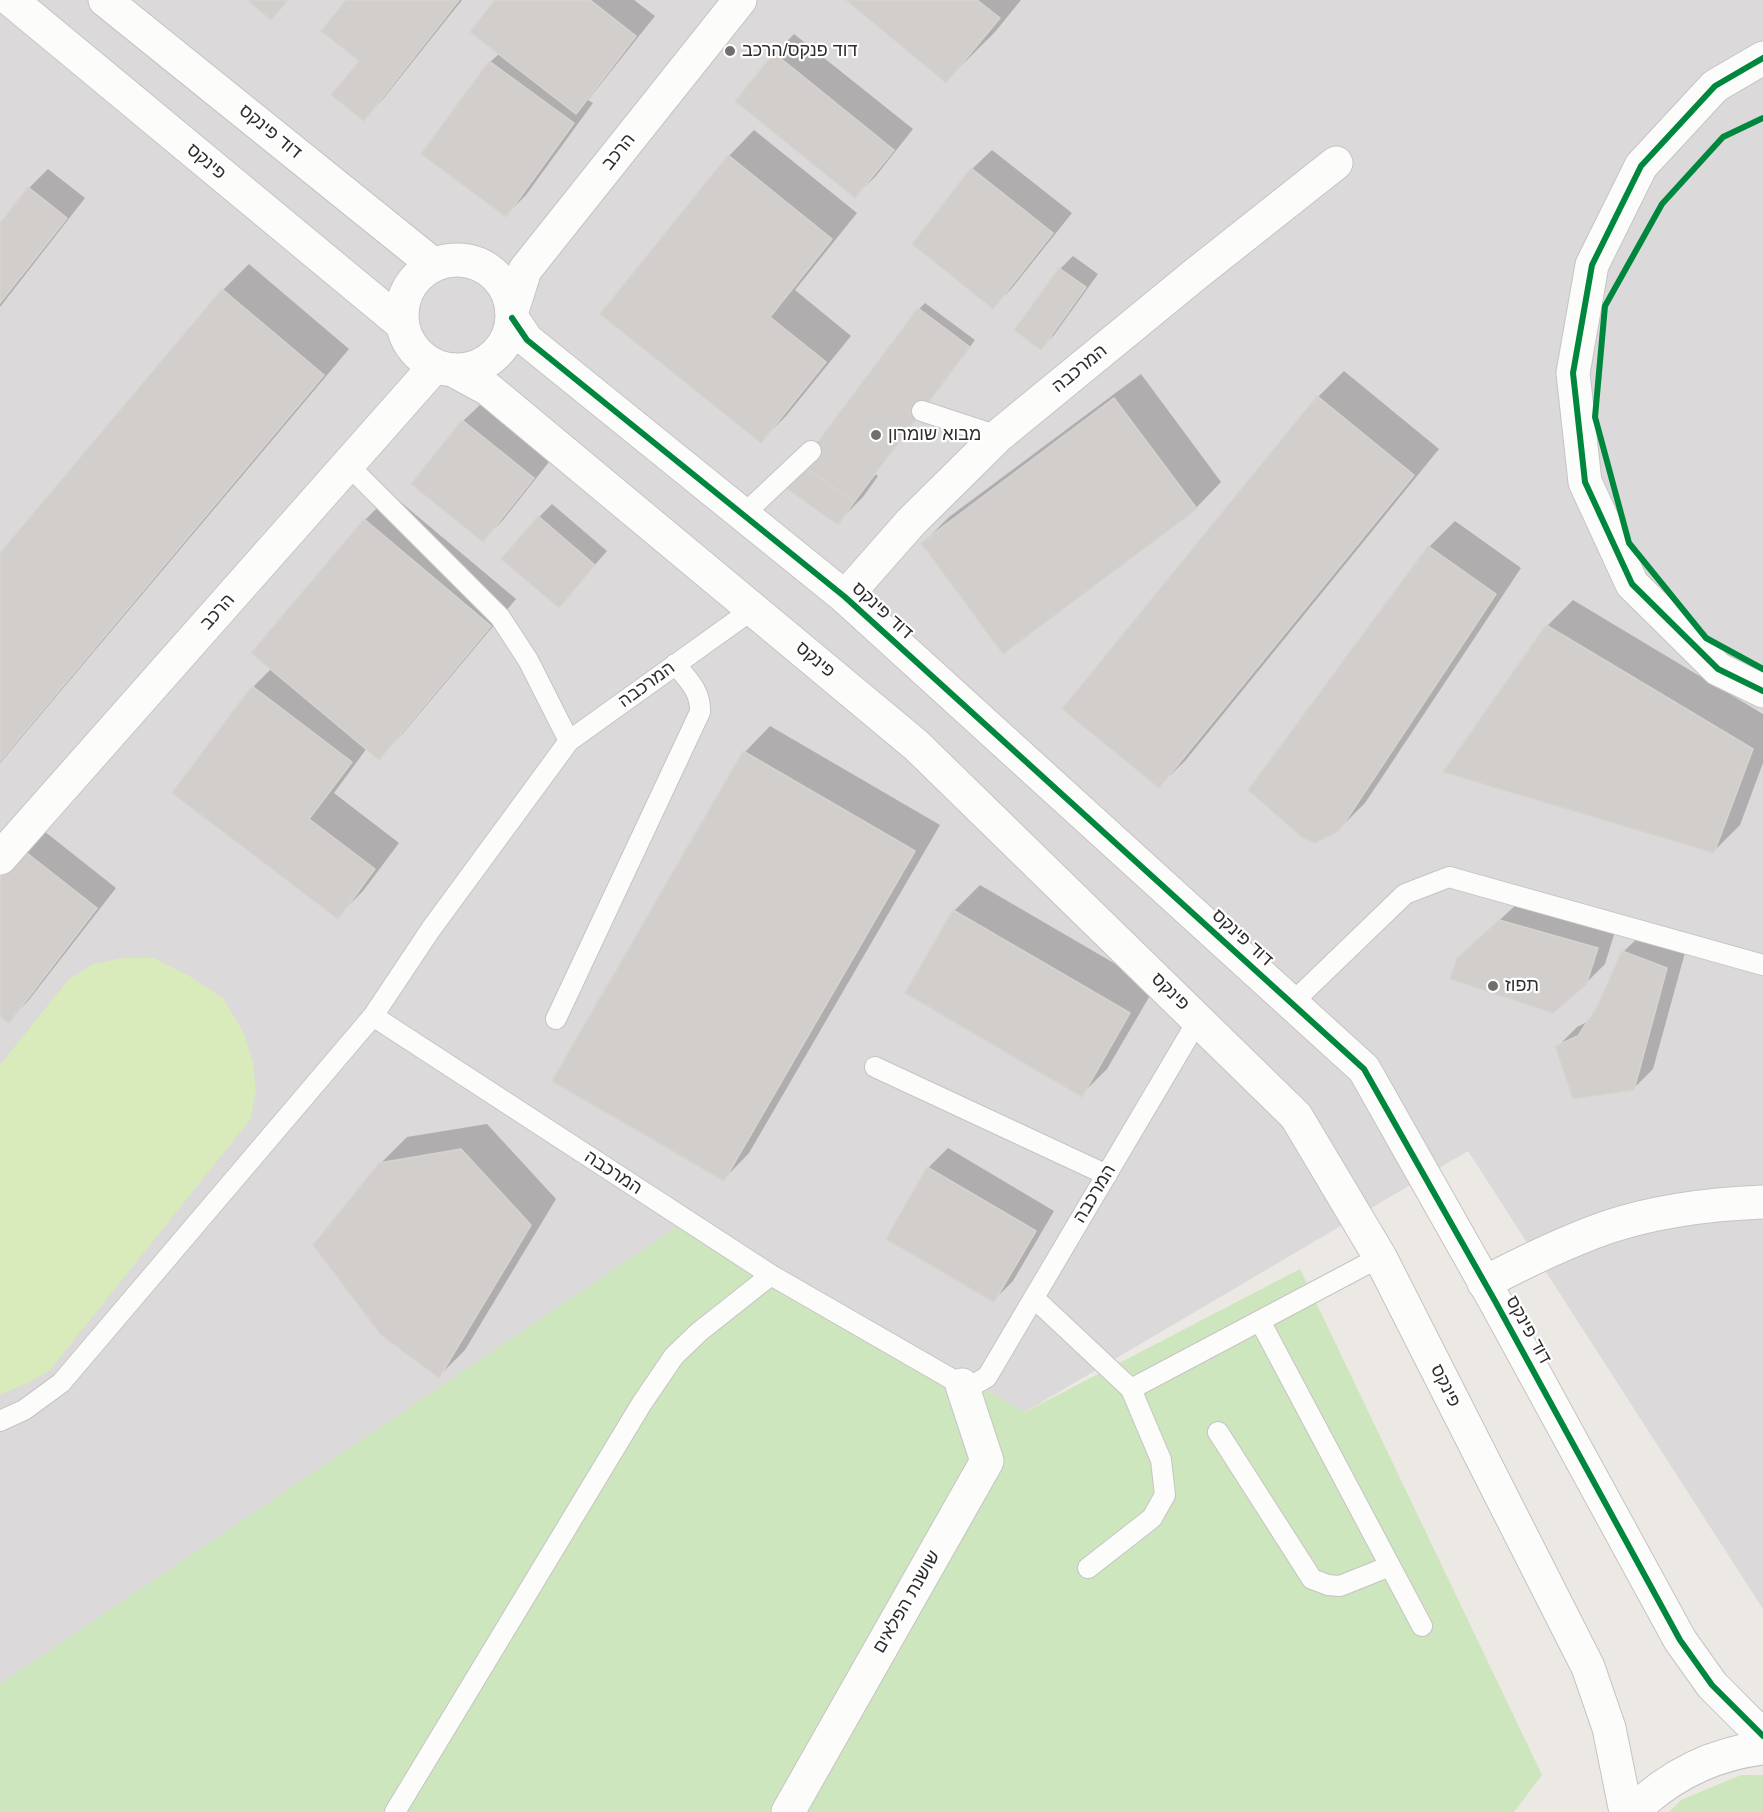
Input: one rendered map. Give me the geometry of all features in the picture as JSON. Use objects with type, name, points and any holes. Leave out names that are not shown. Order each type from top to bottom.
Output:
[{"type":"street","name":"פינקס","points":[[11,0],[402,324]]},
{"type":"street","name":"דוד פינקס","points":[[105,0],[434,265]]},
{"type":"street","name":"הרכב","points":[[512,315],[525,270],[740,0]]},
{"type":"street","points":[[1763,58],[1715,86],[1641,166],[1592,266],[1572,373],[1585,482],[1632,584],[1718,669],[1763,691]]},
{"type":"street","name":"המרכבה","points":[[845,597],[911,522],[998,436],[1336,163]]},
{"type":"street","points":[[449,260],[467,260],[482,265],[505,287],[511,302],[512,315],[509,334],[501,348],[488,361],[471,369],[444,368],[420,356],[408,342],[402,324],[402,306],[408,290],[418,275],[434,265],[449,260]]},
{"type":"street","name":"דוד פינקס","points":[[512,315],[527,340],[845,597],[1364,1069],[1484,1282],[1680,1641],[1712,1685],[1763,1736]]},
{"type":"street","name":"פינקס","points":[[444,368],[488,389],[916,745],[1296,1116],[1380,1257],[1588,1667],[1609,1728],[1626,1812]]},
{"type":"street","name":"הרכב","points":[[0,858],[348,465],[444,368]]},
{"type":"street","points":[[1484,1282],[1532,1258],[1608,1227],[1690,1209],[1763,1202]]},
{"type":"street","name":"שושנת הפלאים","points":[[788,1812],[987,1461],[962,1385]]},
{"type":"street","points":[[1632,1812],[1657,1789],[1683,1772],[1712,1759],[1763,1748]]},
{"type":"lane","points":[[922,411],[998,436]]},
{"type":"lane","points":[[743,515],[811,451]]},
{"type":"lane","points":[[348,465],[500,617],[528,660],[569,741]]},
{"type":"lane","name":"המרכבה","points":[[753,609],[569,741],[431,929],[373,1016],[771,1275],[962,1385],[975,1384],[987,1377],[1198,1020]]},
{"type":"lane","points":[[556,1019],[700,712],[697,691],[675,664]]},
{"type":"lane","points":[[1292,1003],[1405,894],[1449,877],[1763,965]]},
{"type":"lane","points":[[0,1421],[24,1410],[61,1383],[373,1016]]},
{"type":"lane","points":[[875,1067],[1107,1175]]},
{"type":"lane","points":[[1131,1389],[1380,1257]]},
{"type":"lane","points":[[395,1812],[642,1403],[674,1356],[699,1332],[771,1275]]},
{"type":"lane","points":[[1034,1298],[1131,1389],[1161,1460],[1165,1495],[1152,1518],[1088,1568]]},
{"type":"lane","points":[[1260,1321],[1422,1626]]},
{"type":"lane","points":[[1218,1432],[1312,1579],[1328,1585],[1340,1586],[1390,1566]]},
{"type":"shaded area","points":[[0,0],[1763,0],[1763,1609],[1468,1151],[1025,1412],[681,1224],[0,1684]]},
{"type":"green space","points":[[122,958],[154,958],[189,976],[223,998],[244,1033],[253,1062],[256,1091],[250,1120],[50,1370],[26,1384],[0,1394],[0,1065],[68,980],[93,964]]},
{"type":"green space","points":[[681,1224],[1025,1412],[1300,1269],[1542,1775],[1514,1812],[0,1812],[0,1684]]},
{"type":"green space","points":[[1741,1775],[1763,1775],[1763,1812],[1669,1812],[1681,1800]]},
{"type":"building","points":[[247,0],[288,0],[271,20]]},
{"type":"building","points":[[346,0],[459,0],[364,121],[331,95],[359,61],[321,31]]},
{"type":"building","points":[[495,0],[590,0],[636,36],[576,114],[470,32]]},
{"type":"building","points":[[846,0],[977,0],[1000,18],[946,83]]},
{"type":"building","points":[[774,53],[894,150],[855,198],[735,101]]},
{"type":"building","points":[[489,61],[574,123],[506,217],[421,154]]},
{"type":"building","points":[[728,155],[832,239],[770,317],[826,362],[761,443],[600,314]]},
{"type":"building","points":[[971,168],[1053,233],[993,309],[912,244]]},
{"type":"building","points":[[28,187],[67,218],[0,303],[0,223]]},
{"type":"building","points":[[1059,268],[1086,287],[1041,350],[1014,330]]},
{"type":"building","points":[[222,289],[324,375],[0,761],[0,553]]},
{"type":"building","points":[[918,308],[970,347],[854,502],[801,464]]},
{"type":"building","points":[[1317,396],[1414,475],[1159,788],[1062,709]]},
{"type":"building","points":[[1114,398],[1197,509],[1003,654],[921,543]]},
{"type":"building","points":[[462,420],[534,478],[483,542],[411,484]]},
{"type":"building","points":[[801,464],[854,502],[838,525],[785,487]]},
{"type":"building","points":[[538,516],[595,565],[559,608],[501,559]]},
{"type":"building","points":[[364,519],[491,626],[379,760],[251,653]]},
{"type":"building","points":[[1428,546],[1496,594],[1339,831],[1315,843],[1303,838],[1248,790]]},
{"type":"building","points":[[1546,625],[1753,749],[1714,853],[1443,772]]},
{"type":"building","points":[[252,686],[352,762],[309,819],[375,869],[338,919],[172,793]]},
{"type":"building","points":[[743,751],[915,851],[724,1181],[552,1081]]},
{"type":"building","points":[[23,850],[97,908],[9,1023],[0,1016],[0,879]]},
{"type":"building","points":[[953,910],[1130,1013],[1082,1097],[905,993]]},
{"type":"building","points":[[1499,920],[1598,948],[1586,985],[1553,1013],[1450,979],[1457,958]]},
{"type":"building","points":[[1622,951],[1667,968],[1634,1090],[1573,1099],[1555,1046],[1578,1036],[1597,1007]]},
{"type":"building","points":[[461,1149],[531,1225],[439,1378],[381,1335],[313,1245],[379,1163]]},
{"type":"building","points":[[927,1167],[1036,1231],[994,1302],[886,1239]]},
{"type":"cycle path","points":[[1763,58],[1715,86],[1641,166],[1592,265],[1573,373],[1585,482],[1632,584],[1718,669],[1763,691]]},
{"type":"cycle path","points":[[1763,118],[1723,137],[1662,204],[1605,306],[1595,417],[1629,543],[1706,638],[1763,669]]},
{"type":"cycle path","points":[[512,318],[527,340],[845,597],[1364,1069],[1495,1301],[1680,1640],[1712,1685],[1763,1736]]},
{"type":"place","name":"דוד פנקס/הרכב","points":[[730,51]]},
{"type":"place","name":"מבוא שומרון","points":[[876,435]]},
{"type":"place","name":"תפוז","points":[[1493,986]]}]
